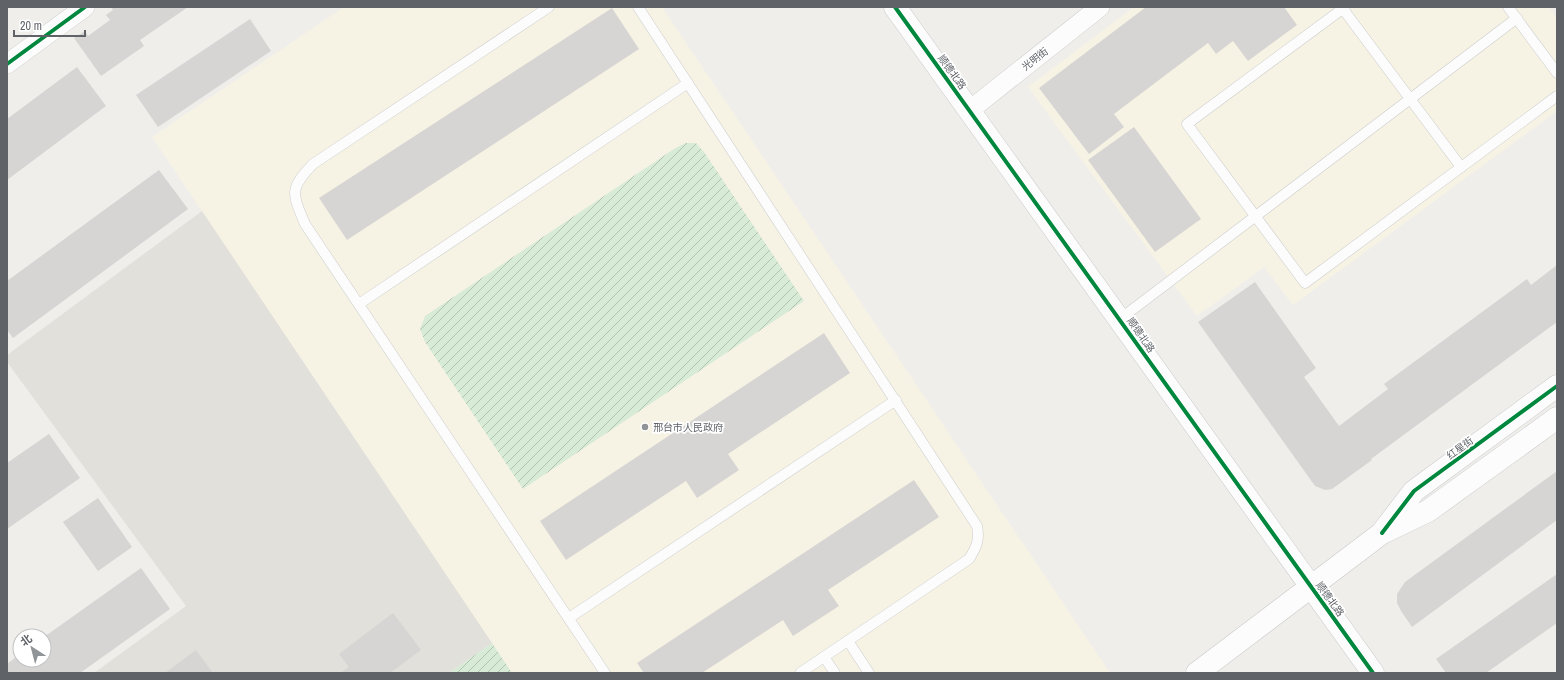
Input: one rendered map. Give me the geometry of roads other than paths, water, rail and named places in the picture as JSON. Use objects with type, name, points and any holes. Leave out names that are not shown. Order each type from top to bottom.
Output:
[{"type":"street","points":[[7,64],[85,7]]},
{"type":"street","name":"顺德北路","points":[[896,7],[1373,673]]},
{"type":"street","name":"光明街","points":[[970,110],[1100,7]]},
{"type":"street","name":"红星街","points":[[1382,533],[1414,491],[1557,386]]},
{"type":"street","name":"红星街","points":[[1197,673],[1382,533],[1428,511],[1557,418]]},
{"type":"lane","points":[[549,7],[313,164],[296,183],[295,196],[305,224],[606,673]]},
{"type":"lane","points":[[638,7],[970,512],[977,526],[979,536],[976,549],[969,559],[800,673]]},
{"type":"lane","points":[[1508,7],[1557,73]]},
{"type":"lane","points":[[1461,167],[1344,8],[1187,124],[1305,283],[1557,96]]},
{"type":"lane","points":[[1120,319],[1517,18]]},
{"type":"lane","points":[[359,304],[688,83]]},
{"type":"lane","points":[[569,618],[896,400]]},
{"type":"lane","points":[[848,641],[869,673]]},
{"type":"lane","points":[[824,657],[835,673]]},
{"type":"place","name":"邢台市人民政府","points":[[645,427]]}]
